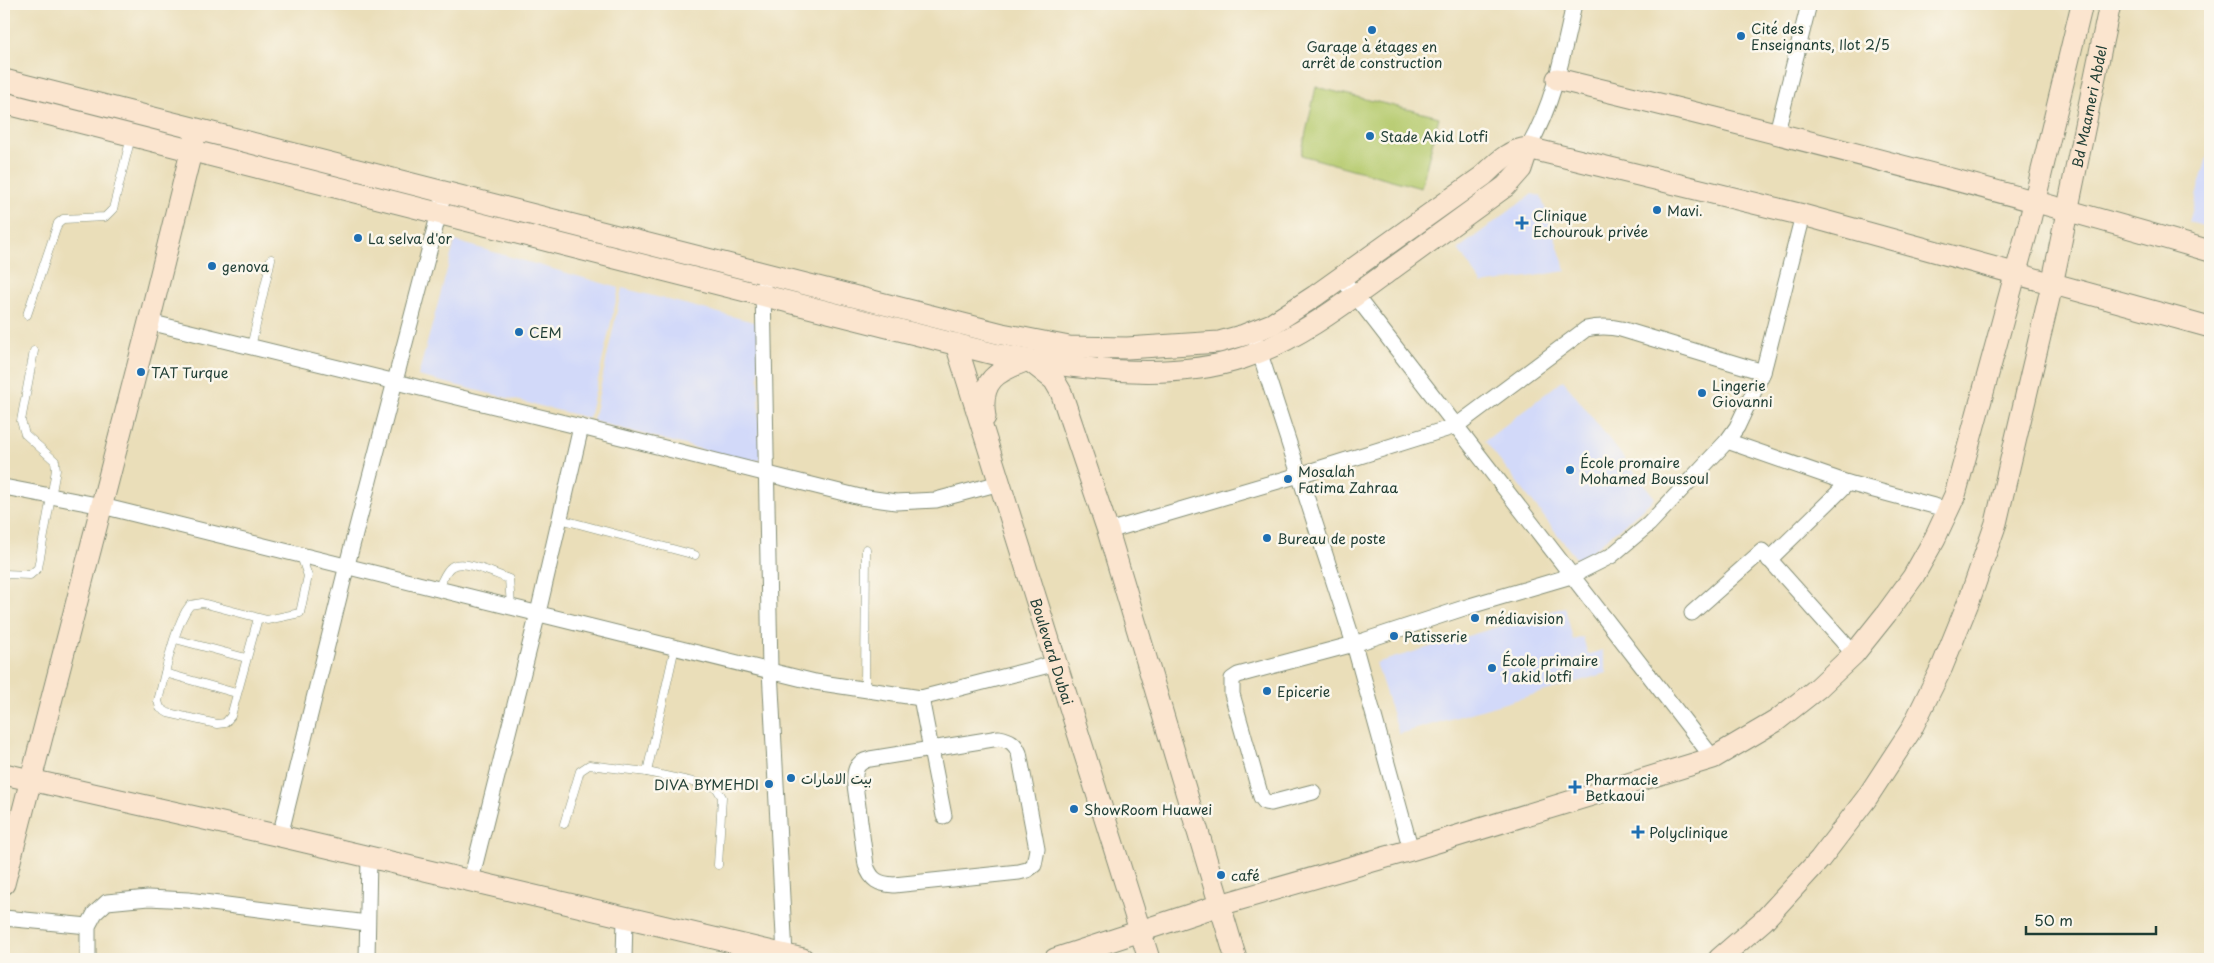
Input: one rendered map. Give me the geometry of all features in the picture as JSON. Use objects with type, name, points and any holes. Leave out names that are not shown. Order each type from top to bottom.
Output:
[{"type":"street","points":[[1256,342],[1311,325],[1356,296],[1514,178],[1546,115],[1557,79],[1574,4]]},
{"type":"street","points":[[1777,132],[1809,4]]},
{"type":"street","name":"Bd Maameri Abdel","points":[[1055,959],[1220,905],[1411,850],[1712,758],[1776,721],[1818,688],[1854,654],[1886,614],[1912,577],[1955,496],[2015,275],[2082,4]]},
{"type":"street","name":"Bd Maameri Abdel","points":[[1719,959],[1764,920],[1820,859],[1866,799],[1911,730],[1942,667],[1970,598],[1996,523],[2052,285],[2066,209],[2110,4]]},
{"type":"street","points":[[1557,79],[1777,132],[2066,209],[2210,250]]},
{"type":"street","points":[[4,80],[194,140],[439,213],[956,344],[1027,360]]},
{"type":"street","points":[[2060,92],[2090,98]]},
{"type":"street","points":[[4,103],[132,135],[194,140],[444,192],[1002,334],[1065,356],[1146,371],[1183,369],[1241,359],[1272,324],[1483,176],[1506,155],[1512,151],[1528,148],[1803,215],[2015,275],[2210,327]]},
{"type":"street","points":[[4,884],[194,140]]},
{"type":"street","points":[[280,836],[347,565],[444,192]]},
{"type":"street","points":[[1313,792],[1271,803],[1265,802],[1261,797],[1232,694],[1232,679],[1238,675],[1354,644],[1470,606],[1571,576],[1611,556],[1648,524],[1727,441],[1737,427],[1763,372],[1803,215]]},
{"type":"street","points":[[4,774],[32,778],[470,880],[625,919],[794,957],[770,670],[764,295],[762,273]]},
{"type":"street","points":[[1341,277],[1712,758]]},
{"type":"street","points":[[149,322],[860,497],[896,502],[936,500],[1000,483]]},
{"type":"street","points":[[1108,531],[1299,475],[1456,426],[1586,329],[1597,326],[1621,329],[1763,372]]},
{"type":"street","points":[[1002,334],[1027,360],[1054,380],[1061,392],[1108,531],[1236,959]]},
{"type":"street","points":[[1256,342],[1354,644],[1411,850]]},
{"type":"street","name":"Boulevard Dubai","points":[[956,344],[1149,959]]},
{"type":"street","points":[[991,454],[984,410],[984,391],[992,378],[1006,368],[1027,360],[1065,356]]},
{"type":"street","points":[[1061,392],[1065,356]]},
{"type":"street","points":[[470,880],[538,613],[581,427]]},
{"type":"street","points":[[1727,441],[1848,482],[1948,510]]},
{"type":"street","points":[[1769,560],[1848,482]]},
{"type":"street","points":[[4,487],[102,506],[815,682],[920,698],[1057,664]]},
{"type":"street","points":[[1692,613],[1762,551],[1854,654]]},
{"type":"street","points":[[920,698],[932,749],[944,816]]},
{"type":"street","points":[[999,738],[1008,740],[1016,745],[1037,849],[1034,865],[1027,870],[1019,872],[894,885],[874,881],[869,875],[866,865],[855,785],[854,773],[857,766],[862,761],[932,749],[999,738]]},
{"type":"street","points":[[367,959],[369,857]]},
{"type":"street","points":[[88,959],[88,926],[95,913],[107,902],[148,898],[188,900],[367,923]]},
{"type":"street","points":[[4,918],[88,926]]},
{"type":"street","points":[[624,959],[625,919]]},
{"type":"lane","points":[[27,314],[58,223],[63,219],[105,217],[113,209],[132,135]]},
{"type":"lane","points":[[251,347],[271,259]]},
{"type":"lane","points":[[4,574],[30,576],[38,568],[56,470],[55,460],[25,434],[21,421],[34,351]]},
{"type":"lane","points":[[560,518],[695,555]]},
{"type":"lane","points":[[864,689],[866,549]]},
{"type":"lane","points":[[258,618],[231,716],[225,723],[217,724],[168,713],[160,708],[158,701],[175,640],[184,613],[190,605],[202,604],[267,620],[300,613],[308,576],[301,554]]},
{"type":"lane","points":[[438,588],[450,568],[458,564],[470,565],[509,579],[511,606]]},
{"type":"lane","points":[[175,640],[246,658]]},
{"type":"lane","points":[[648,772],[675,647]]},
{"type":"lane","points":[[166,673],[236,693]]},
{"type":"lane","points":[[564,824],[580,771],[589,765],[648,772],[716,787],[722,797],[718,865]]},
{"type":"shaded area","points":[[2210,146],[2210,228],[2189,222]]},
{"type":"shaded area","name":"Clinique Echourouk privée","points":[[1532,194],[1541,196],[1566,271],[1482,284],[1458,249]]},
{"type":"shaded area","name":"CEM","points":[[455,241],[619,288],[589,418],[418,376]]},
{"type":"shaded area","points":[[622,288],[758,323],[760,460],[746,461],[593,421]]},
{"type":"shaded area","name":"École promaire Mohamed Boussoul","points":[[1563,380],[1655,498],[1579,562],[1485,441]]},
{"type":"shaded area","name":"École primaire 1 akid lotfi","points":[[1565,607],[1573,640],[1583,637],[1588,655],[1602,650],[1607,673],[1399,734],[1376,663]]},
{"type":"green space","name":"Stade Akid Lotfi","points":[[1316,87],[1439,117],[1421,188],[1301,155]]},
{"type":"place","name":"Garage à étages en arrêt de construction","points":[[1372,30]]},
{"type":"place","name":"Cité des Enseignants, Ilot 2/5","points":[[1741,36]]},
{"type":"place","name":"Stade Akid Lotfi","points":[[1370,136]]},
{"type":"place","name":"Mavi.","points":[[1657,210]]},
{"type":"place","name":"Clinique Echourouk privée","points":[[1522,223]]},
{"type":"place","name":"La selva d'or","points":[[358,238]]},
{"type":"place","name":"genova","points":[[212,266]]},
{"type":"place","name":"CEM","points":[[519,332]]},
{"type":"place","name":"TAT Turque","points":[[141,372]]},
{"type":"place","name":"Lingerie Giovanni","points":[[1702,393]]},
{"type":"place","name":"École promaire Mohamed Boussoul","points":[[1570,470]]},
{"type":"place","name":"Mosalah Fatima Zahraa","points":[[1288,479]]},
{"type":"place","name":"Bureau de poste","points":[[1267,538]]},
{"type":"place","name":"médiavision","points":[[1475,618]]},
{"type":"place","name":"Patisserie","points":[[1394,636]]},
{"type":"place","name":"École primaire 1 akid lotfi","points":[[1492,668]]},
{"type":"place","name":"Epicerie","points":[[1267,691]]},
{"type":"place","name":"بيت الامارات","points":[[791,778]]},
{"type":"place","name":"DIVA BYMEHDI","points":[[769,784]]},
{"type":"place","name":"Pharmacie Betkaoui","points":[[1575,787]]},
{"type":"place","name":"ShowRoom Huawei","points":[[1074,809]]},
{"type":"place","name":"Polyclinique","points":[[1638,832]]},
{"type":"place","name":"café","points":[[1221,875]]}]
